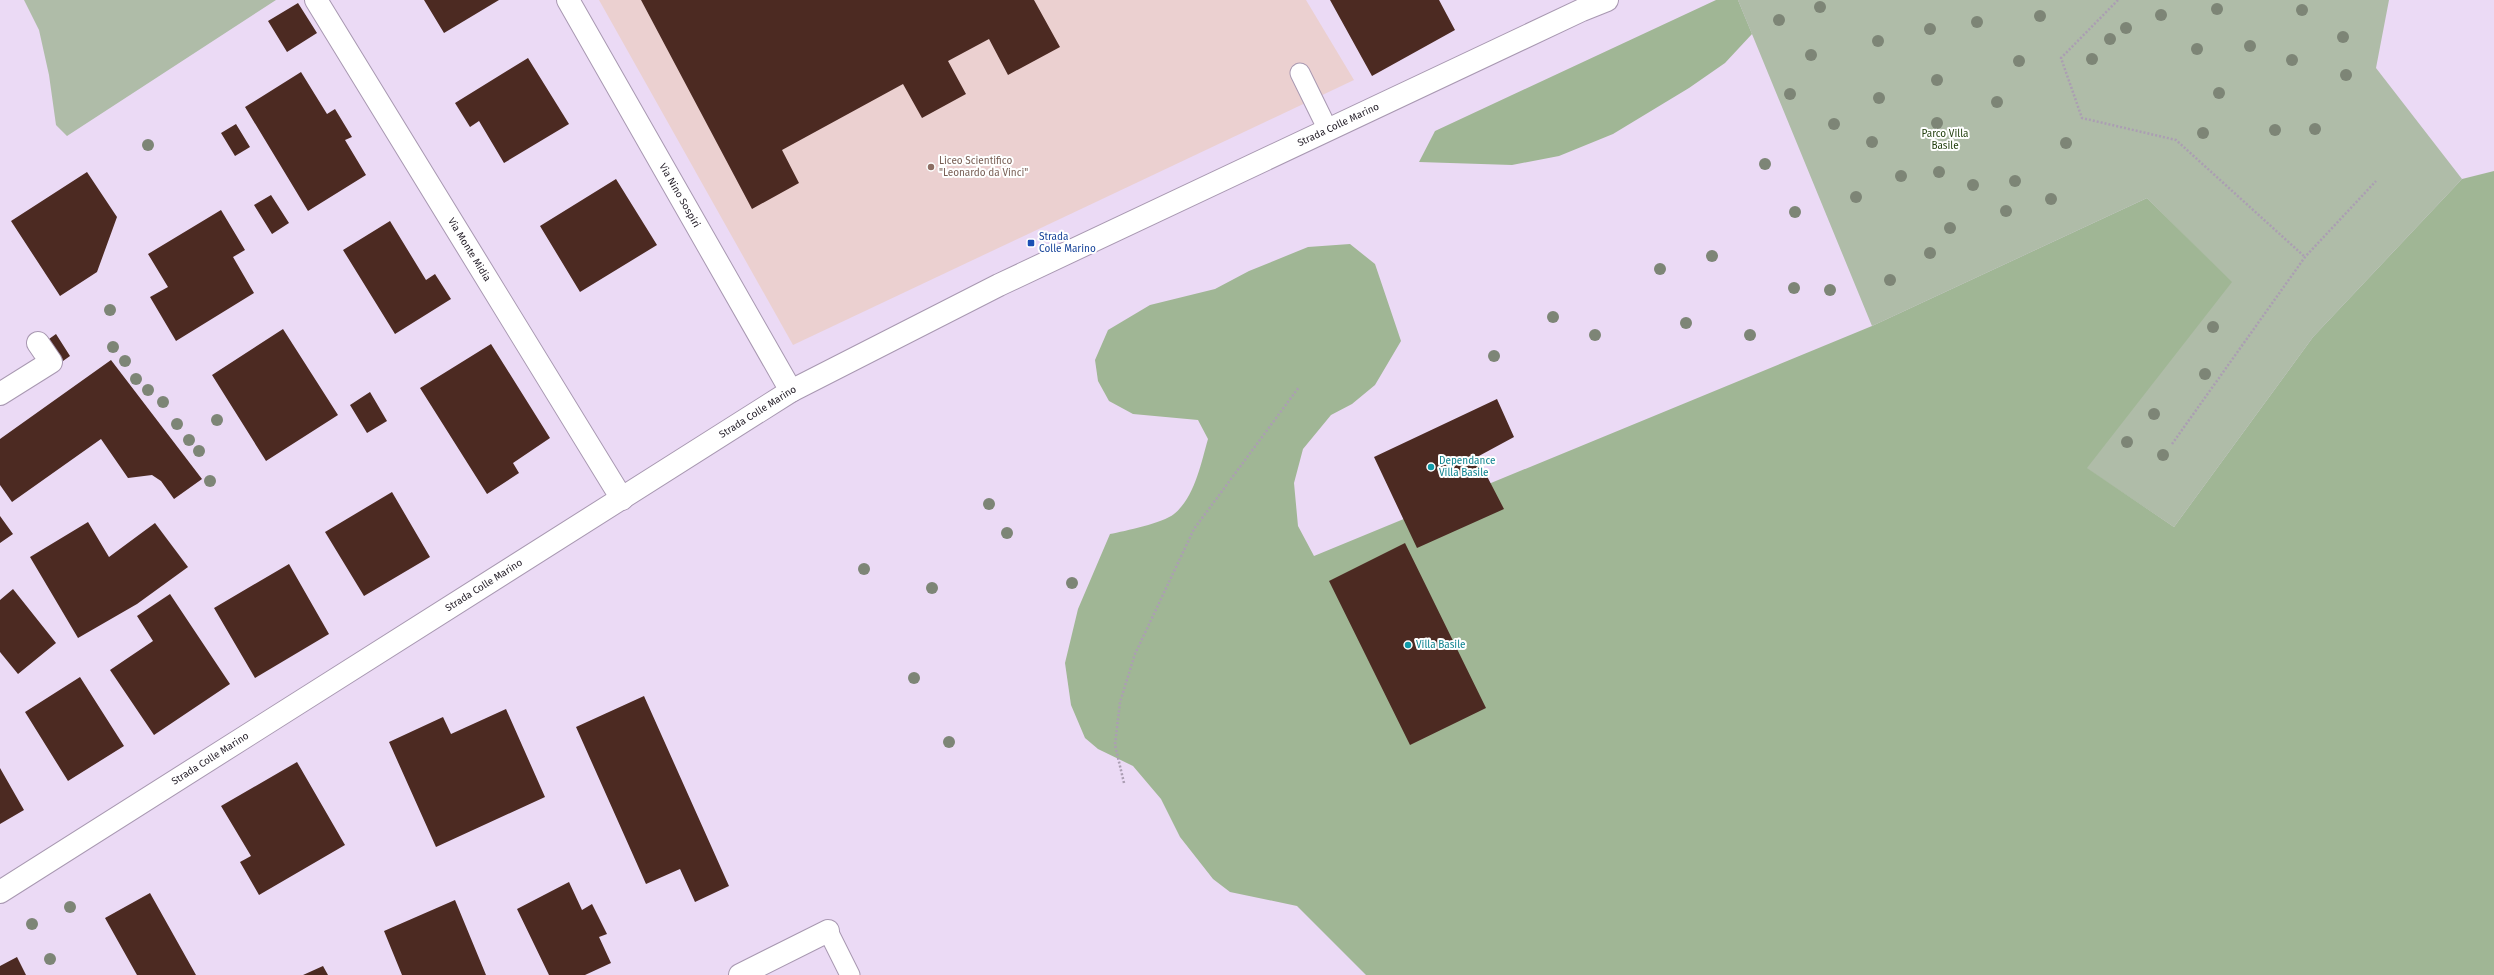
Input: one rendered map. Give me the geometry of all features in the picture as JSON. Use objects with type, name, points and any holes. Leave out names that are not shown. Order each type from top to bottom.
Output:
[{"type":"street","name":"Via Monte Midia","points":[[316,0],[622,499]]},
{"type":"street","name":"Via Nino Sospiri","points":[[568,0],[791,391]]},
{"type":"street","name":"Strada Colle Marino","points":[[0,892],[791,391],[999,285],[1328,130],[1579,5],[1607,0]]},
{"type":"street","points":[[0,394],[51,362],[38,344]]},
{"type":"street","points":[[740,975],[828,931]]},
{"type":"lane","points":[[1300,73],[1328,130]]},
{"type":"lane","points":[[828,931],[850,975]]},
{"type":"path","points":[[2118,0],[2061,58],[2082,118],[2176,140],[2305,257]]},
{"type":"path","points":[[2172,444],[2305,257],[2376,181]]},
{"type":"path","points":[[1124,783],[1115,745],[1120,702],[1135,654],[1194,529],[1299,387]]},
{"type":"shaded area","name":"Liceo Scientifico \"Leonardo da Vinci\"","points":[[599,0],[1306,0],[1354,80],[793,345]]},
{"type":"green space","points":[[24,0],[276,0],[67,136],[56,125],[49,75],[39,30]]},
{"type":"green space","points":[[1716,0],[1738,0],[1752,34],[1725,63],[1689,88],[1613,134],[1559,156],[1512,165],[1419,162],[1435,131]]},
{"type":"green space","name":"Parco Villa Basile","points":[[1738,0],[2389,0],[2376,68],[2462,179],[2313,337],[2174,527],[2086,468],[2231,282],[2147,198],[1872,326]]},
{"type":"green space","points":[[2494,171],[2494,975],[1366,975],[1297,906],[1230,892],[1213,879],[1180,837],[1161,799],[1133,766],[1098,749],[1085,738],[1071,705],[1065,663],[1078,609],[1110,534],[1134,529],[1174,514],[1181,507],[1192,489],[1200,469],[1208,439],[1198,420],[1133,414],[1109,401],[1098,381],[1095,360],[1108,330],[1150,305],[1215,289],[1249,271],[1308,247],[1350,244],[1375,264],[1401,341],[1375,385],[1352,404],[1331,415],[1303,449],[1294,483],[1298,526],[1314,556],[1872,326],[2147,198],[2232,282],[2087,468],[2174,527],[2313,337],[2462,179]]},
{"type":"building","points":[[424,0],[499,0],[444,33]]},
{"type":"building","points":[[641,0],[1034,0],[1060,47],[1008,75],[989,39],[948,61],[966,94],[922,118],[903,84],[782,150],[799,183],[752,209]]},
{"type":"building","points":[[1330,0],[1439,0],[1455,30],[1372,76]]},
{"type":"building","points":[[298,3],[317,33],[287,52],[268,21]]},
{"type":"building","points":[[528,58],[569,124],[504,163],[479,121],[470,127],[455,103]]},
{"type":"building","points":[[301,72],[327,114],[335,109],[352,137],[345,140],[366,175],[308,211],[245,107]]},
{"type":"building","points":[[236,124],[250,147],[235,156],[221,133]]},
{"type":"building","points":[[87,172],[117,217],[97,272],[60,296],[11,221]]},
{"type":"building","points":[[616,179],[657,245],[580,292],[540,226]]},
{"type":"building","points":[[271,195],[289,223],[272,234],[254,205]]},
{"type":"building","points":[[221,210],[245,250],[233,257],[254,293],[176,341],[150,297],[168,287],[148,254]]},
{"type":"building","points":[[390,221],[426,280],[435,274],[451,299],[395,334],[343,250]]},
{"type":"building","points":[[283,329],[338,415],[266,461],[212,375]]},
{"type":"building","points":[[56,334],[70,356],[63,361],[49,339]]},
{"type":"building","points":[[491,344],[550,438],[513,463],[519,473],[487,494],[420,388]]},
{"type":"building","points":[[111,360],[202,479],[174,499],[161,481],[152,475],[128,478],[101,439],[12,502],[0,485],[0,439]]},
{"type":"building","points":[[370,392],[387,421],[367,433],[350,405]]},
{"type":"building","name":"Dependance Villa Basile","points":[[1497,399],[1514,437],[1477,457],[1504,509],[1417,548],[1374,457]]},
{"type":"building","points":[[392,492],[430,557],[364,596],[325,532]]},
{"type":"building","points":[[0,516],[13,534],[0,543]]},
{"type":"building","points":[[88,522],[109,557],[155,523],[188,567],[137,604],[78,638],[30,557]]},
{"type":"building","name":"Villa Basile","points":[[1405,543],[1486,708],[1410,745],[1329,581]]},
{"type":"building","points":[[289,564],[329,634],[255,678],[214,608]]},
{"type":"building","points":[[13,589],[56,643],[18,674],[0,652],[0,600]]},
{"type":"building","points":[[170,594],[230,684],[154,735],[110,670],[153,641],[137,616]]},
{"type":"building","points":[[80,677],[124,746],[68,781],[25,712]]},
{"type":"building","points":[[644,696],[729,886],[695,902],[680,869],[646,884],[576,727]]},
{"type":"building","points":[[506,709],[545,797],[436,847],[389,742],[443,717],[451,734]]},
{"type":"building","points":[[297,762],[345,845],[259,895],[240,862],[251,856],[221,806]]},
{"type":"building","points":[[0,768],[24,810],[0,824]]},
{"type":"building","points":[[569,882],[582,910],[592,904],[607,934],[599,937],[611,963],[585,975],[549,975],[517,909]]},
{"type":"building","points":[[150,893],[196,975],[137,975],[105,918]]},
{"type":"building","points":[[455,900],[486,975],[402,975],[384,931]]},
{"type":"building","points":[[17,957],[26,975],[0,975],[0,966]]},
{"type":"building","points":[[323,966],[328,975],[303,975]]},
{"type":"place","name":"Liceo Scientifico \"Leonardo da Vinci\"","points":[[931,167]]},
{"type":"place","name":"Strada Colle Marino","points":[[1031,243]]},
{"type":"place","name":"Dependance Villa Basile","points":[[1431,467]]},
{"type":"place","name":"Villa Basile","points":[[1408,645]]}]
